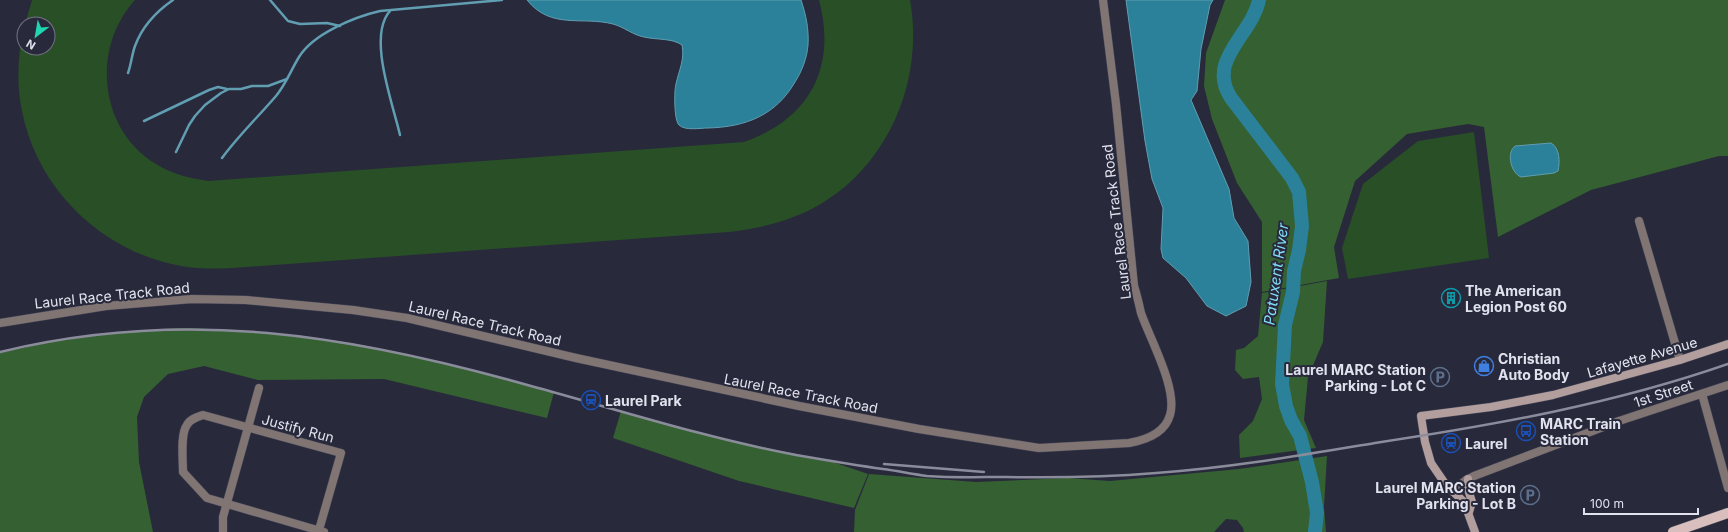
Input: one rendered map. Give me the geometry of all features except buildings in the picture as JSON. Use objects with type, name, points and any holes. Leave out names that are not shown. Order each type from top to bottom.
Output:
[{"type":"main road","points":[[1673,532],[1728,513]]},
{"type":"street","name":"Laurel Race Track Road","points":[[0,323],[106,306],[192,299],[246,300],[300,304],[407,318],[576,358],[799,406],[919,429],[1039,448],[1129,443],[1140,441],[1152,436],[1167,422],[1170,414],[1171,392],[1141,313],[1134,286],[1116,104],[1103,0]]},
{"type":"street","points":[[1639,221],[1680,360]]},
{"type":"street","name":"Lafayette Avenue","points":[[1453,491],[1440,477],[1431,463],[1420,416],[1491,407],[1553,395],[1680,360],[1728,344]]},
{"type":"street","name":"1st Street","points":[[1453,491],[1468,479],[1612,423],[1728,385]]},
{"type":"street","points":[[223,532],[223,517],[259,388]]},
{"type":"street","points":[[1702,394],[1728,488]]},
{"type":"street","name":"Justify Run","points":[[203,415],[248,428],[341,453],[321,531],[207,498],[183,472],[183,435],[186,425],[193,419],[203,415]]},
{"type":"street","points":[[1468,479],[1468,489],[1472,502],[1469,512]]},
{"type":"street","points":[[1453,491],[1464,502],[1469,512],[1475,532]]},
{"type":"green space","points":[[32,0],[135,0],[121,19],[112,41],[107,64],[108,87],[113,110],[122,131],[137,149],[156,164],[181,175],[208,181],[744,142],[767,132],[786,120],[801,105],[813,88],[821,68],[824,47],[824,24],[819,0],[910,0],[913,29],[912,58],[907,87],[897,114],[884,140],[868,164],[848,184],[824,202],[802,214],[754,228],[729,232],[213,269],[181,266],[152,259],[125,247],[100,231],[78,212],[58,191],[42,166],[30,139],[22,111],[18,79],[19,56],[56,56],[56,16],[27,16]]},
{"type":"green space","points":[[1225,0],[1728,0],[1728,156],[1719,156],[1591,190],[1498,237],[1484,127],[1468,124],[1407,134],[1355,181],[1334,247],[1339,278],[1262,292],[1262,222],[1237,183],[1212,119],[1204,86],[1206,53]]},
{"type":"green space","points":[[1474,132],[1489,258],[1348,279],[1342,248],[1363,184],[1418,141]]},
{"type":"green space","points":[[1327,281],[1323,342],[1308,377],[1304,420],[1316,448],[1240,458],[1239,435],[1253,421],[1262,399],[1259,377],[1243,379],[1235,370],[1236,350],[1244,348],[1258,336],[1262,293]]},
{"type":"green space","points":[[179,328],[270,333],[353,344],[440,362],[554,392],[547,418],[384,379],[258,380],[204,366],[168,374],[144,397],[137,417],[139,462],[153,532],[0,532],[0,353],[59,340],[111,333]]},
{"type":"green space","points":[[621,411],[709,436],[830,461],[868,474],[854,508],[739,481],[613,438]]},
{"type":"green space","points":[[1327,456],[1324,507],[1326,532],[1244,532],[1237,520],[1226,519],[1214,532],[854,532],[855,510],[869,474],[976,482],[1068,478],[1110,481],[1239,469]]},
{"type":"water","points":[[527,0],[801,0],[808,28],[807,55],[800,73],[787,93],[779,103],[759,117],[747,122],[722,127],[693,129],[685,128],[677,122],[675,105],[675,87],[682,60],[682,45],[669,40],[640,36],[613,24],[557,19],[536,9]]},
{"type":"water","points":[[1126,0],[1213,0],[1210,5],[1201,49],[1197,91],[1191,100],[1229,189],[1234,218],[1248,241],[1251,282],[1246,306],[1226,316],[1207,306],[1186,278],[1163,258],[1161,249],[1163,208],[1152,179],[1145,141]]},
{"type":"water","points":[[1551,143],[1558,152],[1558,171],[1554,173],[1521,177],[1518,175],[1512,167],[1510,158],[1512,149],[1515,146]]},
{"type":"waterway","points":[[128,73],[135,46],[142,32],[156,14],[173,0]]},
{"type":"waterway","points":[[270,0],[288,21],[300,24],[327,23],[340,26]]},
{"type":"waterway","points":[[222,158],[280,91],[305,49],[324,34],[358,17],[380,11],[502,0]]},
{"type":"waterway","name":"Patuxent River","points":[[1259,0],[1255,13],[1227,60],[1224,72],[1225,84],[1231,98],[1292,178],[1299,192],[1302,226],[1299,250],[1294,271],[1293,292],[1285,325],[1282,384],[1286,406],[1291,420],[1300,436],[1312,482],[1317,513],[1315,532]]},
{"type":"waterway","points":[[390,11],[384,22],[381,37],[381,53],[388,89],[400,135]]},
{"type":"waterway","points":[[176,152],[195,116],[205,105],[221,93],[229,89],[241,89],[252,86],[268,86],[287,79]]},
{"type":"waterway","points":[[144,121],[209,90],[218,87],[227,89]]},
{"type":"railway","points":[[0,352],[69,338],[136,331],[202,330],[267,333],[333,341],[398,353],[464,368],[696,432],[762,448],[818,459],[937,477],[1063,477],[1119,475],[1184,471],[1266,461],[1465,429],[1553,412],[1641,391],[1728,364]]},
{"type":"railway","points":[[884,464],[984,472]]},
{"type":"place","name":"The American Legion Post 60","points":[[1451,298]]},
{"type":"place","name":"Christian Auto Body","points":[[1484,366]]},
{"type":"place","name":"Laurel MARC Station Parking - Lot C","points":[[1440,377]]},
{"type":"place","name":"Laurel Park","points":[[591,400]]},
{"type":"place","name":"MARC Train Station","points":[[1526,431]]},
{"type":"place","name":"Laurel","points":[[1451,443]]},
{"type":"place","name":"Laurel MARC Station Parking - Lot B","points":[[1530,495]]}]
